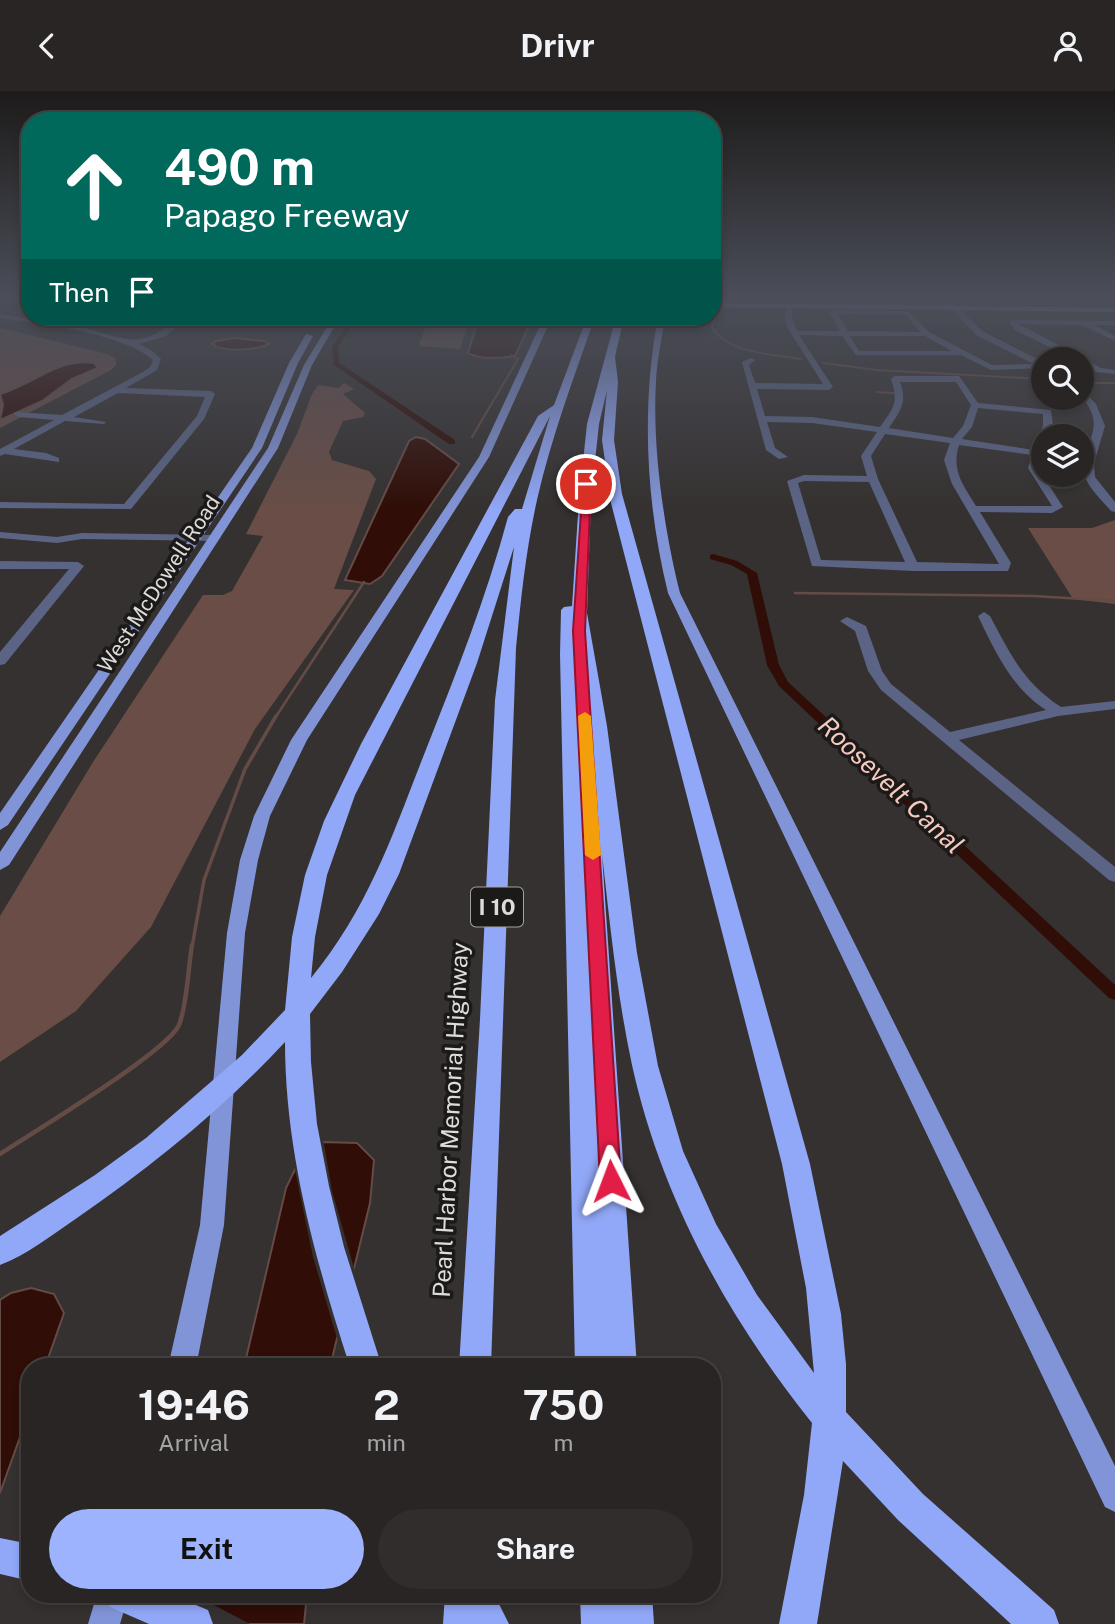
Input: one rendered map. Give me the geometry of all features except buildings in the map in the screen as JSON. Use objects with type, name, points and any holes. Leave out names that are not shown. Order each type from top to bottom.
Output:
[{"type":"highway","name":"I 10","points":[[531,501],[573,368]]},
{"type":"highway","points":[[591,1358],[568,655],[570,552],[576,479],[590,386],[595,368]]},
{"type":"highway","points":[[606,368],[593,424],[588,468],[580,613],[621,1358]]},
{"type":"highway","points":[[614,368],[608,405],[608,441],[622,523],[792,1151],[817,1259],[830,1364],[828,1425],[818,1522],[798,1624]]},
{"type":"highway","points":[[363,1358],[331,1260],[310,1167],[299,1093],[298,997],[304,929],[322,854],[349,788],[543,416],[559,405]]},
{"type":"highway","points":[[0,1252],[107,1181],[192,1114],[287,1025],[340,957],[368,913],[404,839],[494,589],[515,517],[531,501]]},
{"type":"highway","name":"Pearl Harbor Memorial Highway","points":[[475,1358],[505,706],[512,620],[531,501]]},
{"type":"highway","points":[[580,613],[595,685],[616,894],[641,1043],[662,1127],[699,1225],[750,1313],[783,1363],[819,1408],[924,1521],[969,1564],[1040,1624]]},
{"type":"highway","points":[[0,1556],[21,1561]]},
{"type":"highway","points":[[144,1603],[194,1624]]},
{"type":"highway","points":[[462,1624],[463,1603]]},
{"type":"highway","points":[[478,1603],[490,1624]]},
{"type":"highway","points":[[599,1603],[600,1624]]},
{"type":"highway","points":[[634,1603],[635,1624]]},
{"type":"main road","name":"West McDowell Road","points":[[0,824],[257,448],[274,415],[292,368]]},
{"type":"main road","name":"West McDowell Road","points":[[0,865],[273,447],[290,415],[307,368]]},
{"type":"main road","points":[[184,1358],[212,1225],[241,901],[249,860],[267,803],[299,740],[484,457],[525,368]]},
{"type":"main road","points":[[655,368],[651,400],[660,529],[669,579],[684,615],[1115,1497]]},
{"type":"main road","points":[[104,1624],[110,1603]]},
{"type":"street","points":[[1,452],[146,374],[153,368]]},
{"type":"street","points":[[746,368],[771,450],[783,457]]},
{"type":"street","points":[[751,386],[829,387],[820,368]]},
{"type":"street","points":[[1096,368],[1115,372]]},
{"type":"street","points":[[913,567],[873,479],[866,456],[895,413],[901,399],[895,379],[959,379],[975,405]]},
{"type":"street","points":[[3,508],[127,507],[201,417],[211,394],[117,390]]},
{"type":"street","points":[[975,405],[1048,412],[1048,424]]},
{"type":"street","points":[[873,479],[792,481],[816,563],[1004,568],[1006,563],[957,484],[949,460],[955,442],[967,427],[975,405]]},
{"type":"street","points":[[1094,408],[1104,428],[1094,446]]},
{"type":"street","points":[[19,414],[101,422]]},
{"type":"street","points":[[761,419],[812,420],[1031,453]]},
{"type":"street","points":[[1,452],[46,456],[55,460]]},
{"type":"street","points":[[1094,484],[1115,509]]},
{"type":"street","points":[[973,509],[1052,510],[1058,507],[1045,487]]},
{"type":"street","points":[[0,535],[43,536],[57,540],[80,535],[215,538]]},
{"type":"street","points":[[0,565],[78,566],[2,656]]},
{"type":"street","points":[[984,616],[1017,680],[1033,696],[1058,712]]},
{"type":"street","points":[[846,621],[861,629],[879,679],[946,738],[1115,876]]},
{"type":"street","points":[[946,738],[1058,712],[1115,705]]},
{"type":"shaded area","points":[[0,368],[113,368],[111,370],[0,428]]},
{"type":"shaded area","points":[[60,368],[98,368],[72,379],[42,401],[0,420],[3,405],[0,394]]},
{"type":"shaded area","points":[[344,383],[354,389],[343,394],[365,413],[363,417],[343,421],[329,452],[332,460],[369,471],[376,479],[334,589],[354,590],[255,729],[151,927],[76,1011],[0,1062],[0,916],[93,762],[203,595],[223,595],[232,591],[263,536],[246,534],[297,434],[312,394],[318,385],[339,388]]},
{"type":"shaded area","points":[[416,437],[425,439],[459,464],[382,576],[370,584],[345,580],[409,441]]},
{"type":"shaded area","points":[[1115,520],[1115,604],[1073,599],[1028,528],[1092,528]]},
{"type":"shaded area","points":[[322,1142],[357,1143],[374,1160],[370,1203],[332,1358],[246,1358],[286,1188],[303,1153]]},
{"type":"shaded area","points":[[31,1288],[54,1294],[64,1313],[48,1358],[21,1358],[21,1434],[0,1493],[0,1300],[11,1293]]},
{"type":"shaded area","points":[[187,1603],[306,1603],[304,1624],[182,1624]]},
{"type":"pier","points":[[323,1138],[332,1191],[356,1275],[339,1345],[313,1257],[294,1165],[301,1150]]},
{"type":"pier","points":[[184,1603],[210,1603],[250,1624],[179,1624]]},
{"type":"waterway","name":"Roosevelt Canal","points":[[341,368],[452,442]]},
{"type":"waterway","points":[[472,437],[513,368]]},
{"type":"waterway","points":[[858,368],[1031,378]]},
{"type":"waterway","points":[[1094,383],[1115,383]]},
{"type":"waterway","points":[[877,392],[894,393]]},
{"type":"waterway","name":"Roosevelt Canal","points":[[713,557],[734,563],[752,573],[773,665],[783,684],[1115,994]]},
{"type":"waterway","points":[[275,718],[364,582]]},
{"type":"waterway","points":[[795,593],[1034,596],[1115,601]]},
{"type":"waterway","points":[[192,947],[204,880],[245,769],[276,716]]},
{"type":"waterway","points":[[0,1154],[126,1072],[169,1037],[182,1017],[192,945]]},
{"type":"slow traffic","points":[[585,716],[593,855]]},
{"type":"route","points":[[586,484],[579,631],[611,1181]]}]
